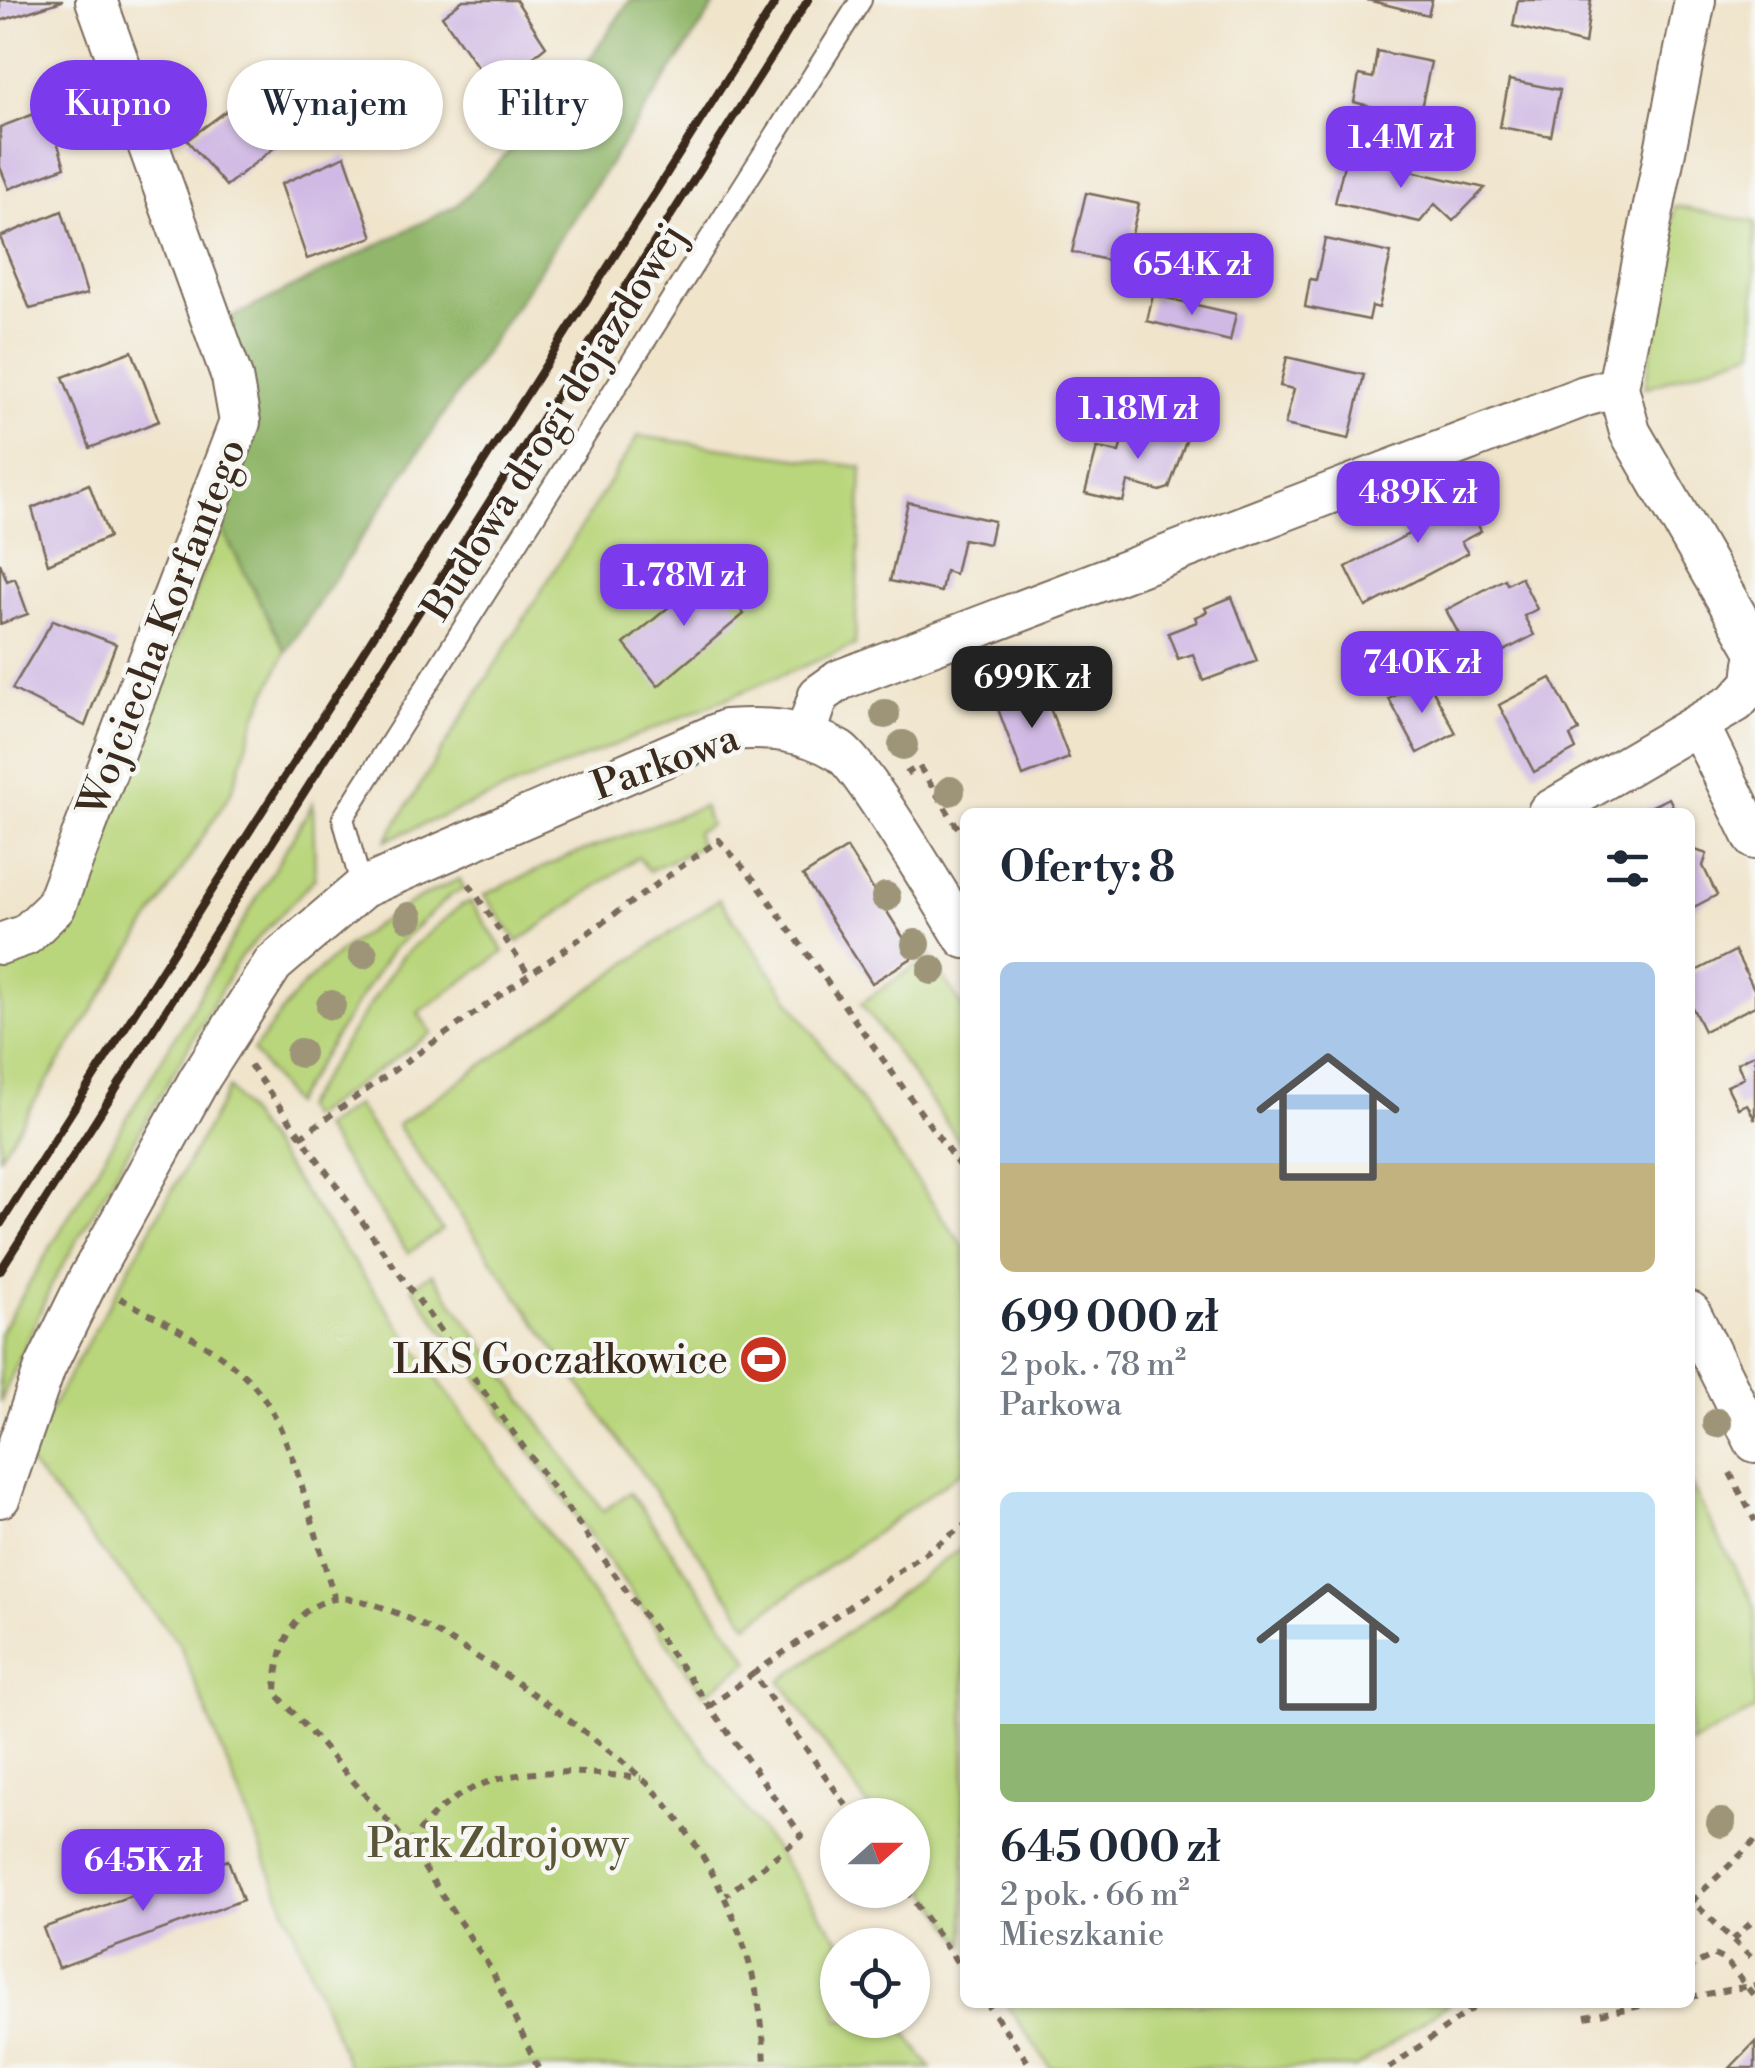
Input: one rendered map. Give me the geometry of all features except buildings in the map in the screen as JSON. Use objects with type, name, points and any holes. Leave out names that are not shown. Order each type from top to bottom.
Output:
[{"type":"street","name":"Wojciecha Korfantego","points":[[0,944],[26,934],[54,906],[240,422],[232,377],[96,0]]},
{"type":"street","points":[[1695,0],[1618,387],[1630,432],[1755,648]]},
{"type":"street","points":[[960,930],[843,753],[806,734],[819,695],[840,680],[1585,396],[1618,387]]},
{"type":"street","points":[[1555,808],[1736,702],[1754,683],[1755,663]]},
{"type":"street","points":[[1698,726],[1755,839]]},
{"type":"street","name":"Parkowa","points":[[0,1496],[45,1368],[88,1278],[200,1078],[273,964],[362,888],[726,730],[763,727],[806,734]]},
{"type":"street","points":[[1695,1322],[1755,1442]]},
{"type":"lane","name":"Budowa drogi dojazdowej","points":[[362,888],[343,818],[861,0]]},
{"type":"path","points":[[300,1137],[719,840],[755,880],[960,1167]]},
{"type":"path","points":[[463,870],[472,892],[528,975]]},
{"type":"path","points":[[242,1054],[802,1836],[726,1894]]},
{"type":"path","points":[[108,1291],[221,1357],[262,1395],[286,1449],[335,1598]]},
{"type":"path","points":[[708,1707],[960,1529]]},
{"type":"path","points":[[536,2066],[491,1969],[408,1845],[276,1693],[277,1654],[296,1619],[335,1598],[380,1606],[440,1636],[516,1683],[642,1778],[687,1831],[726,1894],[749,1957],[764,2031],[765,2068]]},
{"type":"path","points":[[753,1674],[841,1798]]},
{"type":"path","points":[[408,1845],[422,1826],[458,1796],[501,1776],[561,1770],[642,1778]]},
{"type":"path","points":[[1695,1897],[1755,1840]]},
{"type":"path","points":[[1695,1903],[1755,1961]]},
{"type":"path","points":[[919,1908],[960,1966]]},
{"type":"path","points":[[1733,1940],[1755,1919]]},
{"type":"path","points":[[1695,1963],[1714,1955],[1726,1960],[1751,1986],[1755,1997]]},
{"type":"path","points":[[1695,1996],[1751,1986]]},
{"type":"path","points":[[990,2008],[1032,2068]]},
{"type":"path","points":[[1390,2068],[1474,2008]]},
{"type":"path","points":[[1584,2017],[1630,2008]]},
{"type":"green space","points":[[630,0],[718,0],[623,143],[623,60],[589,60]]},
{"type":"green space","points":[[511,150],[619,150],[286,652],[220,525],[229,319],[457,205]]},
{"type":"green space","points":[[1675,206],[1755,222],[1755,350],[1645,388]]},
{"type":"green space","points":[[638,436],[862,467],[855,645],[386,840]]},
{"type":"green space","points":[[220,525],[286,652],[257,714],[232,791],[0,1156],[0,965],[50,947],[84,894]]},
{"type":"green space","points":[[313,803],[315,878],[240,957],[52,1284],[0,1403],[0,1333]]},
{"type":"green space","points":[[703,806],[710,825],[696,832],[700,846],[649,871],[638,857],[518,942],[484,895],[564,858]]},
{"type":"green space","points":[[460,879],[464,889],[452,894],[391,950],[292,1104],[253,1051],[278,1016],[322,967],[359,937],[398,910]]},
{"type":"green space","name":"LKS Goczałkowice","points":[[719,899],[960,1242],[960,1473],[748,1624],[397,1125]]},
{"type":"green space","points":[[471,902],[504,952],[418,1013],[432,1033],[309,1118],[302,1108],[401,957],[461,905]]},
{"type":"green space","points":[[930,956],[960,1003],[960,1142],[861,1003]]},
{"type":"green space","name":"Park Zdrojowy","points":[[229,1088],[831,1928],[820,1928],[820,2038],[910,2038],[931,2068],[349,2068],[179,1643],[24,1457]]},
{"type":"green space","points":[[356,1105],[442,1230],[408,1253],[322,1128]]},
{"type":"green space","points":[[432,1273],[603,1511],[630,1492],[750,1661],[704,1694],[412,1287]]},
{"type":"green space","points":[[1695,1492],[1755,1606],[1755,1710],[1695,1741]]},
{"type":"green space","points":[[960,1549],[960,1938],[930,1895],[930,1798],[862,1798],[781,1681]]},
{"type":"green space","points":[[1009,2008],[1443,2008],[1356,2068],[1051,2068]]},
{"type":"railway","points":[[0,1225],[777,0]]},
{"type":"railway","points":[[0,1271],[808,0]]},
{"type":"place","name":"LKS Goczałkowice","points":[[763,1359]]}]
